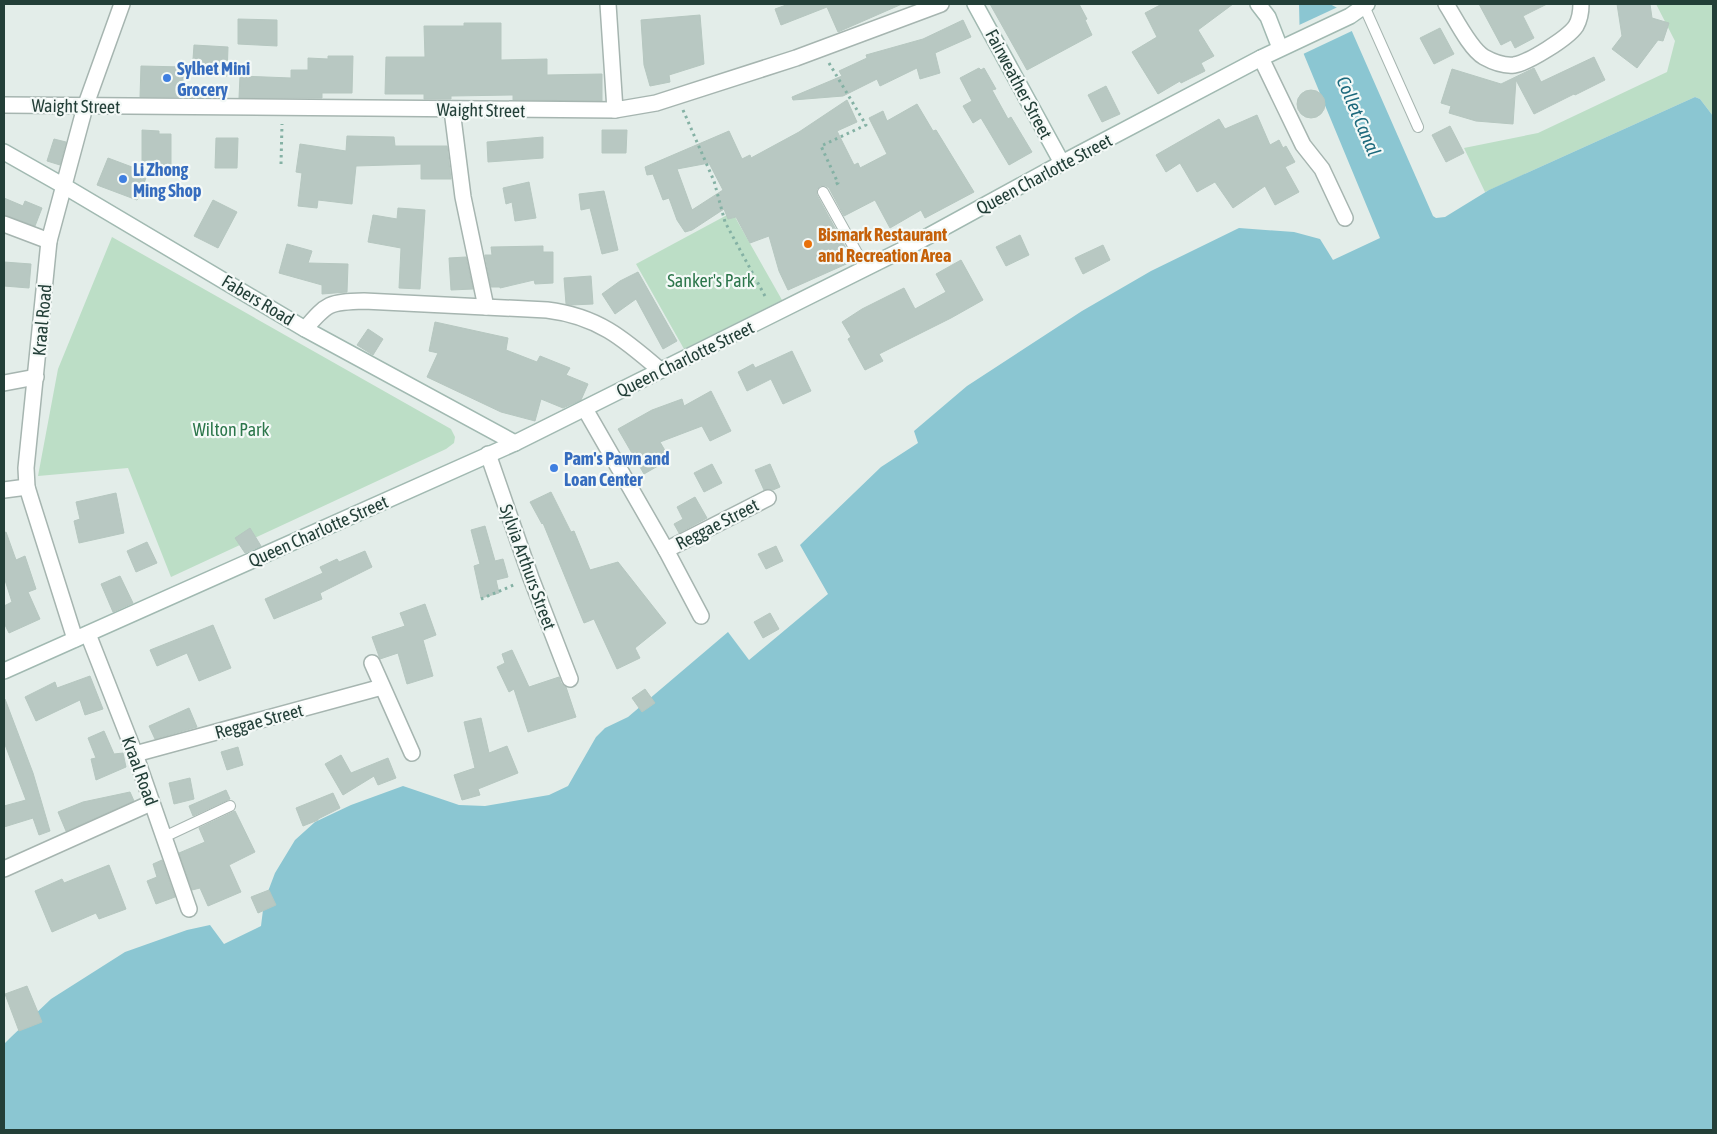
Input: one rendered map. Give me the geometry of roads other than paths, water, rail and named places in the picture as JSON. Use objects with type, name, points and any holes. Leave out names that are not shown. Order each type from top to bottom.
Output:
[{"type":"street","name":"Kraal Road","points":[[122,4],[85,106],[49,241],[26,468],[27,487],[82,636],[135,754],[189,909]]},
{"type":"street","points":[[608,4],[615,110]]},
{"type":"street","name":"Waight Street","points":[[4,105],[452,110],[615,110],[636,108],[821,49],[941,4]]},
{"type":"street","name":"Fairweather Street","points":[[976,4],[1062,164]]},
{"type":"street","points":[[1258,4],[1269,10],[1287,45]]},
{"type":"street","points":[[1446,4],[1482,56],[1496,63],[1513,65],[1528,61],[1569,34],[1576,25],[1581,13],[1581,4]]},
{"type":"street","name":"Queen Charlotte Street","points":[[4,671],[515,443],[585,409],[866,269],[1261,58],[1350,16],[1365,5]]},
{"type":"street","points":[[1261,58],[1303,145],[1322,169],[1345,218]]},
{"type":"street","points":[[452,110],[462,197],[486,307]]},
{"type":"street","name":"Fabers Road","points":[[4,152],[305,329],[515,443]]},
{"type":"street","points":[[4,224],[49,241]]},
{"type":"street","points":[[305,329],[322,309],[344,302],[364,301],[566,312],[610,330],[660,370]]},
{"type":"street","points":[[4,383],[36,377]]},
{"type":"street","points":[[585,409],[666,550],[701,616]]},
{"type":"street","name":"Sylvia Arthurs Street","points":[[488,454],[531,578],[570,679]]},
{"type":"street","points":[[4,490],[27,487]]},
{"type":"street","name":"Reggae Street","points":[[666,550],[768,498]]},
{"type":"street","points":[[372,663],[412,752]]},
{"type":"street","name":"Reggae Street","points":[[135,754],[382,687]]},
{"type":"street","points":[[4,869],[152,803]]},
{"type":"lane","points":[[1365,5],[1418,127]]},
{"type":"lane","points":[[823,192],[866,269]]},
{"type":"lane","points":[[164,837],[230,806]]},
{"type":"water","name":"Collet Canal","points":[[1299,4],[1330,4],[1343,11],[1433,216],[1436,218],[1445,217],[1489,190],[1695,97],[1700,99],[1713,116],[1713,1130],[4,1130],[4,1044],[10,1038],[51,999],[125,952],[187,930],[210,925],[224,944],[261,926],[264,902],[275,873],[295,840],[315,822],[351,805],[403,786],[459,805],[485,806],[549,795],[568,786],[596,737],[605,728],[628,717],[728,632],[749,660],[828,594],[800,545],[881,467],[918,443],[914,431],[967,386],[1082,311],[1151,271],[1239,228],[1294,232],[1320,239],[1333,260],[1380,238],[1300,45]]},
{"type":"place","name":"Sylhet Mini Grocery","points":[[167,78]]},
{"type":"place","name":"Li Zhong Ming Shop","points":[[123,179]]},
{"type":"place","name":"Bismark Restaurant and Recreation Area","points":[[808,244]]},
{"type":"place","name":"Pam's Pawn and Loan Center","points":[[554,468]]},
{"type":"park label","name":"Sanker's Park","points":[[711,280]]},
{"type":"park label","name":"Wilton Park","points":[[231,429]]}]
